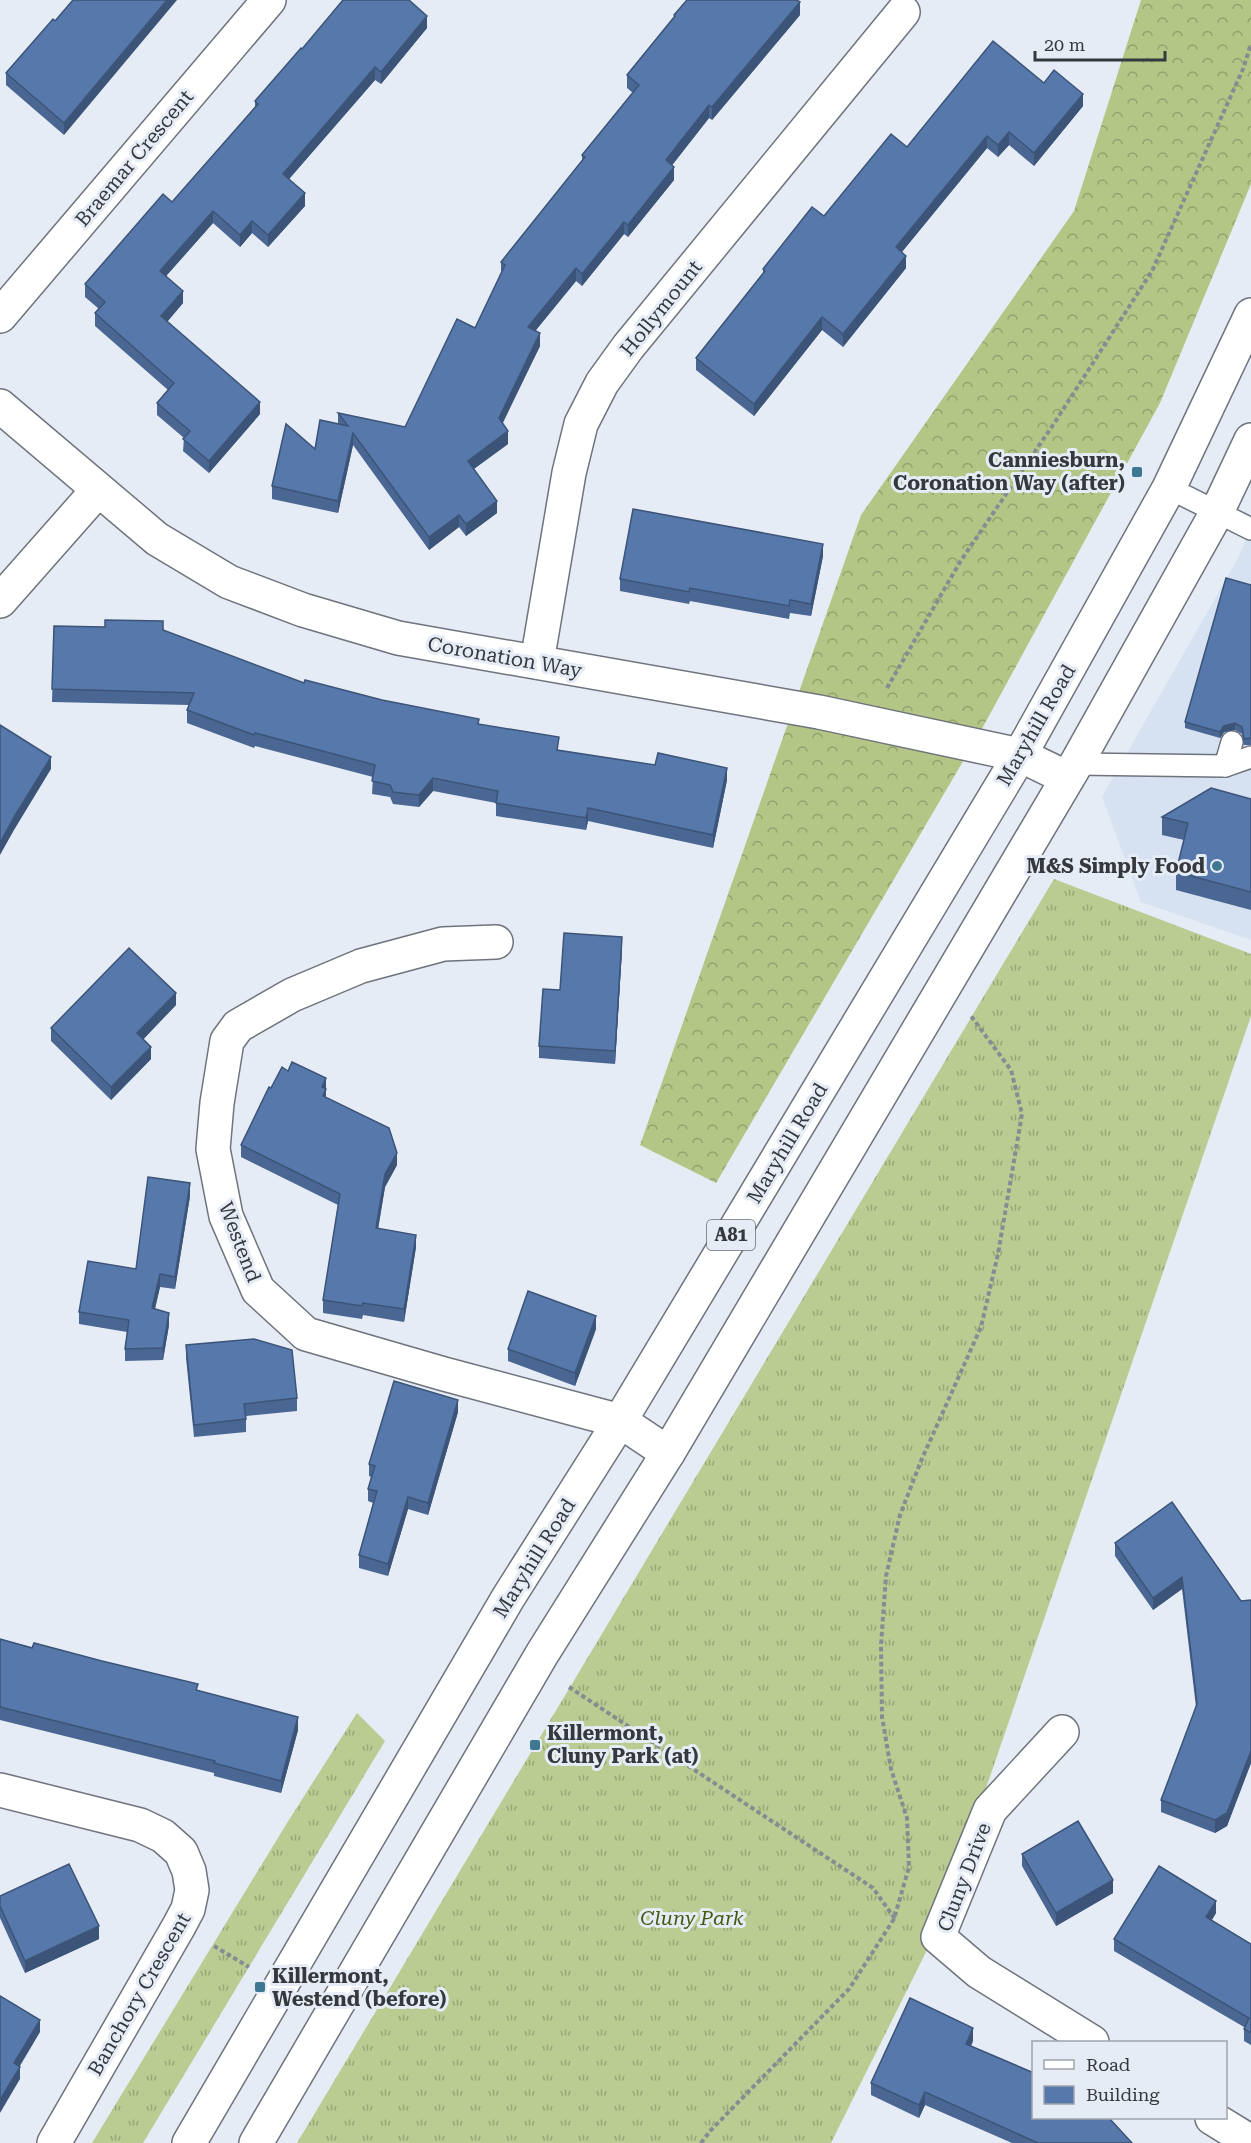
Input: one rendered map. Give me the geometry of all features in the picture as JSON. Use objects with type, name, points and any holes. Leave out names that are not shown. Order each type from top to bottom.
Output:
[{"type":"street","name":"Braemar Crescent","points":[[0,315],[268,0]]},
{"type":"street","name":"Hollymount","points":[[537,662],[569,473],[581,424],[602,383],[628,347],[903,12]]},
{"type":"street","name":"Maryhill Road","points":[[189,2143],[508,1598],[620,1421],[1020,755],[1169,488],[1251,315]]},
{"type":"street","name":"Coronation Way","points":[[0,406],[157,539],[229,582],[303,609],[398,638],[867,722],[1020,755],[1072,771]]},
{"type":"street","name":"A81","points":[[256,2143],[536,1664],[668,1453],[1072,771],[1217,512],[1251,440]]},
{"type":"street","points":[[0,601],[98,490]]},
{"type":"street","name":"Westend","points":[[496,942],[443,944],[361,966],[292,994],[238,1026],[227,1041],[217,1103],[213,1149],[226,1216],[258,1290],[306,1334],[620,1421],[668,1453]]},
{"type":"street","name":"Cluny Drive","points":[[1062,1732],[990,1810],[938,1937],[979,1972],[1089,2041]]},
{"type":"street","name":"Banchory Crescent","points":[[0,1790],[140,1825],[163,1836],[181,1852],[189,1871],[192,1890],[189,1909],[54,2143]]},
{"type":"street","points":[[1214,2119],[1251,2142]]},
{"type":"lane","points":[[1169,488],[1251,530]]},
{"type":"lane","points":[[1225,766],[1232,742]]},
{"type":"lane","points":[[1072,771],[1225,766],[1251,757]]},
{"type":"path","points":[[867,722],[960,562],[1055,422],[1152,271],[1243,69],[1251,44]]},
{"type":"path","points":[[701,2143],[849,1989],[894,1919],[909,1867],[907,1818],[891,1769],[882,1717],[881,1645],[886,1576],[900,1515],[916,1472],[981,1327],[998,1254],[1022,1114],[1011,1070],[946,982]]},
{"type":"path","points":[[564,1684],[873,1888],[894,1919]]},
{"type":"path","points":[[179,1926],[282,1986]]},
{"type":"shaded area","points":[[1251,529],[1251,940],[1141,902],[1102,797],[1237,560]]},
{"type":"green space","points":[[1141,0],[1251,0],[1251,184],[1160,403],[979,734],[716,1183],[640,1145],[861,515],[1074,211]]},
{"type":"green space","name":"Cluny Park","points":[[1054,879],[1251,954],[1251,1016],[938,1928],[831,2143],[297,2143]]},
{"type":"green space","points":[[357,1713],[385,1741],[143,2143],[92,2143],[287,1823]]},
{"type":"building","points":[[73,0],[167,0],[64,123],[6,73],[53,19],[55,21]]},
{"type":"building","points":[[343,0],[409,0],[427,16],[381,72],[375,67],[283,174],[305,193],[268,235],[252,221],[240,235],[213,211],[160,271],[183,291],[161,316],[260,402],[209,461],[183,439],[190,431],[157,403],[174,383],[95,313],[105,302],[85,284],[163,194],[172,202],[258,104],[255,101]]},
{"type":"building","points":[[687,0],[797,0],[800,2],[712,107],[709,105],[666,160],[674,167],[628,225],[624,222],[582,274],[576,268],[528,327],[540,333],[499,418],[508,431],[468,461],[497,501],[466,524],[459,515],[429,537],[353,433],[338,501],[272,486],[286,424],[315,449],[320,420],[348,426],[338,413],[405,427],[457,319],[475,328],[505,265],[501,262],[585,157],[582,155],[639,85],[627,75]]},
{"type":"building","points":[[993,41],[1044,83],[1054,70],[1083,94],[1034,153],[1009,132],[998,145],[987,136],[896,247],[906,256],[843,334],[822,317],[754,404],[696,358],[812,207],[824,216],[891,134],[907,147]]},
{"type":"building","points":[[633,509],[823,544],[811,604],[790,600],[789,606],[690,588],[689,592],[620,579]]},
{"type":"building","points":[[1226,578],[1251,585],[1251,738],[1244,739],[1242,727],[1235,723],[1224,726],[1220,732],[1185,722]]},
{"type":"building","points":[[105,620],[163,621],[163,630],[304,683],[305,680],[382,700],[479,719],[478,724],[559,737],[557,750],[655,765],[658,753],[727,768],[713,835],[588,808],[586,818],[496,803],[498,791],[433,778],[419,795],[393,792],[390,785],[372,781],[375,765],[255,733],[254,735],[187,710],[194,693],[52,689],[54,626],[105,627]]},
{"type":"building","points":[[0,725],[51,757],[0,843]]},
{"type":"building","name":"M&S Simply Food","points":[[1211,788],[1251,799],[1251,892],[1176,872],[1188,823],[1162,817]]},
{"type":"building","points":[[564,933],[622,937],[615,1051],[539,1046],[543,989],[560,990]]},
{"type":"building","points":[[129,948],[176,993],[137,1033],[151,1047],[111,1087],[51,1028]]},
{"type":"building","points":[[292,1062],[326,1078],[322,1087],[326,1089],[323,1096],[389,1128],[397,1153],[385,1174],[376,1228],[416,1235],[404,1309],[323,1300],[340,1194],[241,1145],[269,1087],[271,1088],[282,1067],[288,1071]]},
{"type":"building","points":[[148,1177],[190,1183],[175,1277],[160,1274],[152,1308],[169,1313],[163,1348],[125,1349],[129,1320],[79,1312],[88,1261],[136,1269]]},
{"type":"building","points":[[528,1291],[596,1316],[575,1373],[508,1349]]},
{"type":"building","points":[[254,1339],[292,1350],[297,1398],[244,1404],[246,1419],[194,1425],[186,1345]]},
{"type":"building","points":[[394,1381],[458,1400],[428,1503],[408,1497],[388,1564],[359,1555],[377,1491],[368,1489],[375,1466],[369,1464]]},
{"type":"building","points":[[1172,1502],[1241,1601],[1251,1600],[1251,1751],[1227,1813],[1215,1820],[1161,1800],[1197,1704],[1182,1577],[1153,1598],[1115,1543]]},
{"type":"building","points":[[0,1639],[32,1648],[34,1643],[198,1684],[196,1690],[298,1717],[281,1781],[214,1763],[215,1761],[0,1707]]},
{"type":"building","points":[[1078,1821],[1113,1880],[1056,1913],[1022,1854]]},
{"type":"building","points":[[69,1864],[99,1926],[25,1961],[0,1906],[0,1896]]},
{"type":"building","points":[[1159,1866],[1216,1901],[1206,1917],[1251,1944],[1251,2033],[1244,2029],[1249,2018],[1114,1939]]},
{"type":"building","points":[[0,1996],[40,2020],[14,2063],[20,2067],[0,2100]]},
{"type":"building","points":[[910,1998],[973,2028],[966,2044],[1032,2072],[1032,2119],[1110,2119],[1132,2143],[1038,2143],[925,2092],[919,2105],[871,2083]]},
{"type":"place","name":"Canniesburn, Coronation Way (after)","points":[[1137,472]]},
{"type":"place","name":"M&S Simply Food","points":[[1217,866]]},
{"type":"place","name":"Killermont, Cluny Park (at)","points":[[535,1745]]},
{"type":"place","name":"Killermont, Westend (before)","points":[[260,1987]]}]
